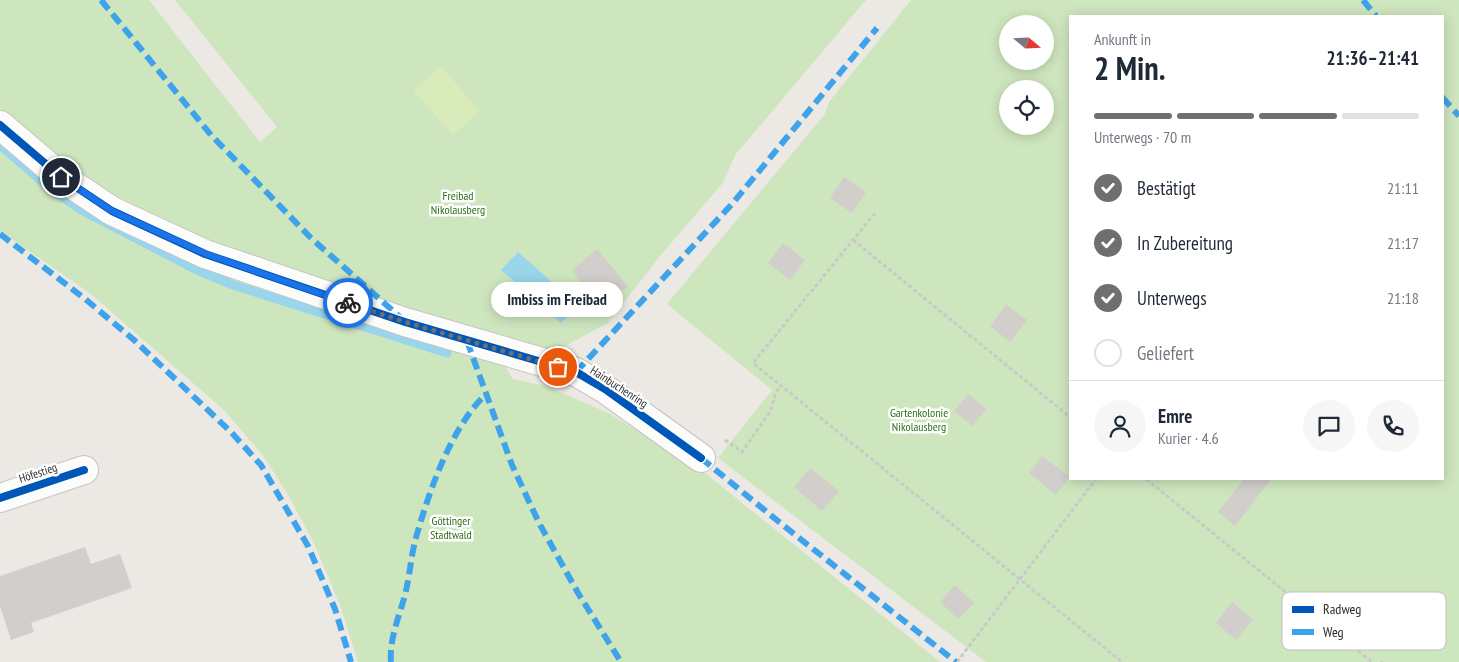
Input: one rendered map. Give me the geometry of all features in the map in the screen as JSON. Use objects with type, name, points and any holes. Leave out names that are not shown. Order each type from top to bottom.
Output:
[{"type":"street","name":"Hainbuchenring","points":[[0,125],[61,177],[112,211],[206,254],[405,322],[576,372],[605,389],[701,458]]},
{"type":"street","name":"Höfestieg","points":[[0,498],[84,470]]},
{"type":"path","points":[[875,213],[753,363],[1122,662]]},
{"type":"path","points":[[853,240],[1069,416]]},
{"type":"path","points":[[721,438],[742,452],[770,412],[776,392],[781,386]]},
{"type":"path","points":[[958,662],[1095,480]]},
{"type":"path","points":[[1147,480],[1286,592]]},
{"type":"path","points":[[1357,650],[1372,662]]},
{"type":"green space","points":[[0,0],[149,0],[260,142],[277,127],[175,0],[866,0],[736,154],[722,184],[660,256],[608,323],[556,351],[455,322],[502,362],[513,379],[546,386],[608,413],[700,469],[940,662],[358,662],[340,605],[314,543],[287,493],[264,457],[225,411],[91,294],[0,231]]},
{"type":"green space","name":"Gartenkolonie Nikolausberg","points":[[911,0],[1459,0],[1459,662],[986,662],[718,458],[772,390],[667,304],[825,114],[829,102]]},
{"type":"green space","points":[[441,66],[480,111],[453,135],[413,91]]},
{"type":"water","points":[[518,252],[578,305],[561,323],[501,270]]},
{"type":"building","points":[[844,177],[866,192],[852,213],[830,198]]},
{"type":"building","points":[[783,243],[805,260],[790,280],[768,263]]},
{"type":"building","points":[[597,249],[628,286],[607,303],[598,303],[572,270]]},
{"type":"building","points":[[1006,305],[1027,320],[1010,342],[990,326]]},
{"type":"building","points":[[969,394],[986,409],[972,426],[954,411]]},
{"type":"building","points":[[1042,456],[1069,476],[1069,478],[1056,495],[1029,473]]},
{"type":"building","points":[[810,468],[839,491],[822,511],[794,487]]},
{"type":"building","points":[[1243,480],[1270,480],[1235,526],[1218,512]]},
{"type":"building","points":[[85,547],[91,564],[120,554],[132,588],[31,623],[34,632],[11,640],[0,606],[0,576]]},
{"type":"building","points":[[955,585],[974,603],[958,619],[940,602]]},
{"type":"building","points":[[1232,602],[1253,619],[1236,640],[1216,623]]},
{"type":"waterway","points":[[0,145],[52,190],[83,211],[197,270],[233,285],[447,353]]},
{"type":"marked path","points":[[101,0],[211,135],[311,238],[401,318]]},
{"type":"marked path","points":[[1363,0],[1375,15]]},
{"type":"marked path","points":[[576,372],[732,204],[877,28]]},
{"type":"marked path","points":[[1444,99],[1459,116]]},
{"type":"marked path","points":[[0,234],[84,298],[134,340],[231,432],[261,465],[308,546],[335,609],[351,662]]},
{"type":"marked path","points":[[467,341],[512,465],[539,523],[578,593],[621,662]]},
{"type":"marked path","points":[[391,662],[393,637],[405,595],[415,542],[428,498],[452,441],[462,424],[486,394]]},
{"type":"marked path","points":[[701,458],[956,662]]},
{"type":"cycle path","points":[[0,125],[61,177],[112,211],[205,254],[405,322],[576,372],[605,389],[701,458]]},
{"type":"cycle path","points":[[0,498],[84,470]]},
{"type":"way so far","points":[[348,303],[405,322],[558,367]]},
{"type":"place","name":"Imbiss im Freibad","points":[[558,367]]},
{"type":"route","points":[[61,177],[112,211],[206,254],[348,303]]},
{"type":"park label","name":"Freibad Nikolausberg","points":[[458,203]]},
{"type":"park label","name":"Göttinger Stadtwald","points":[[451,528]]}]
